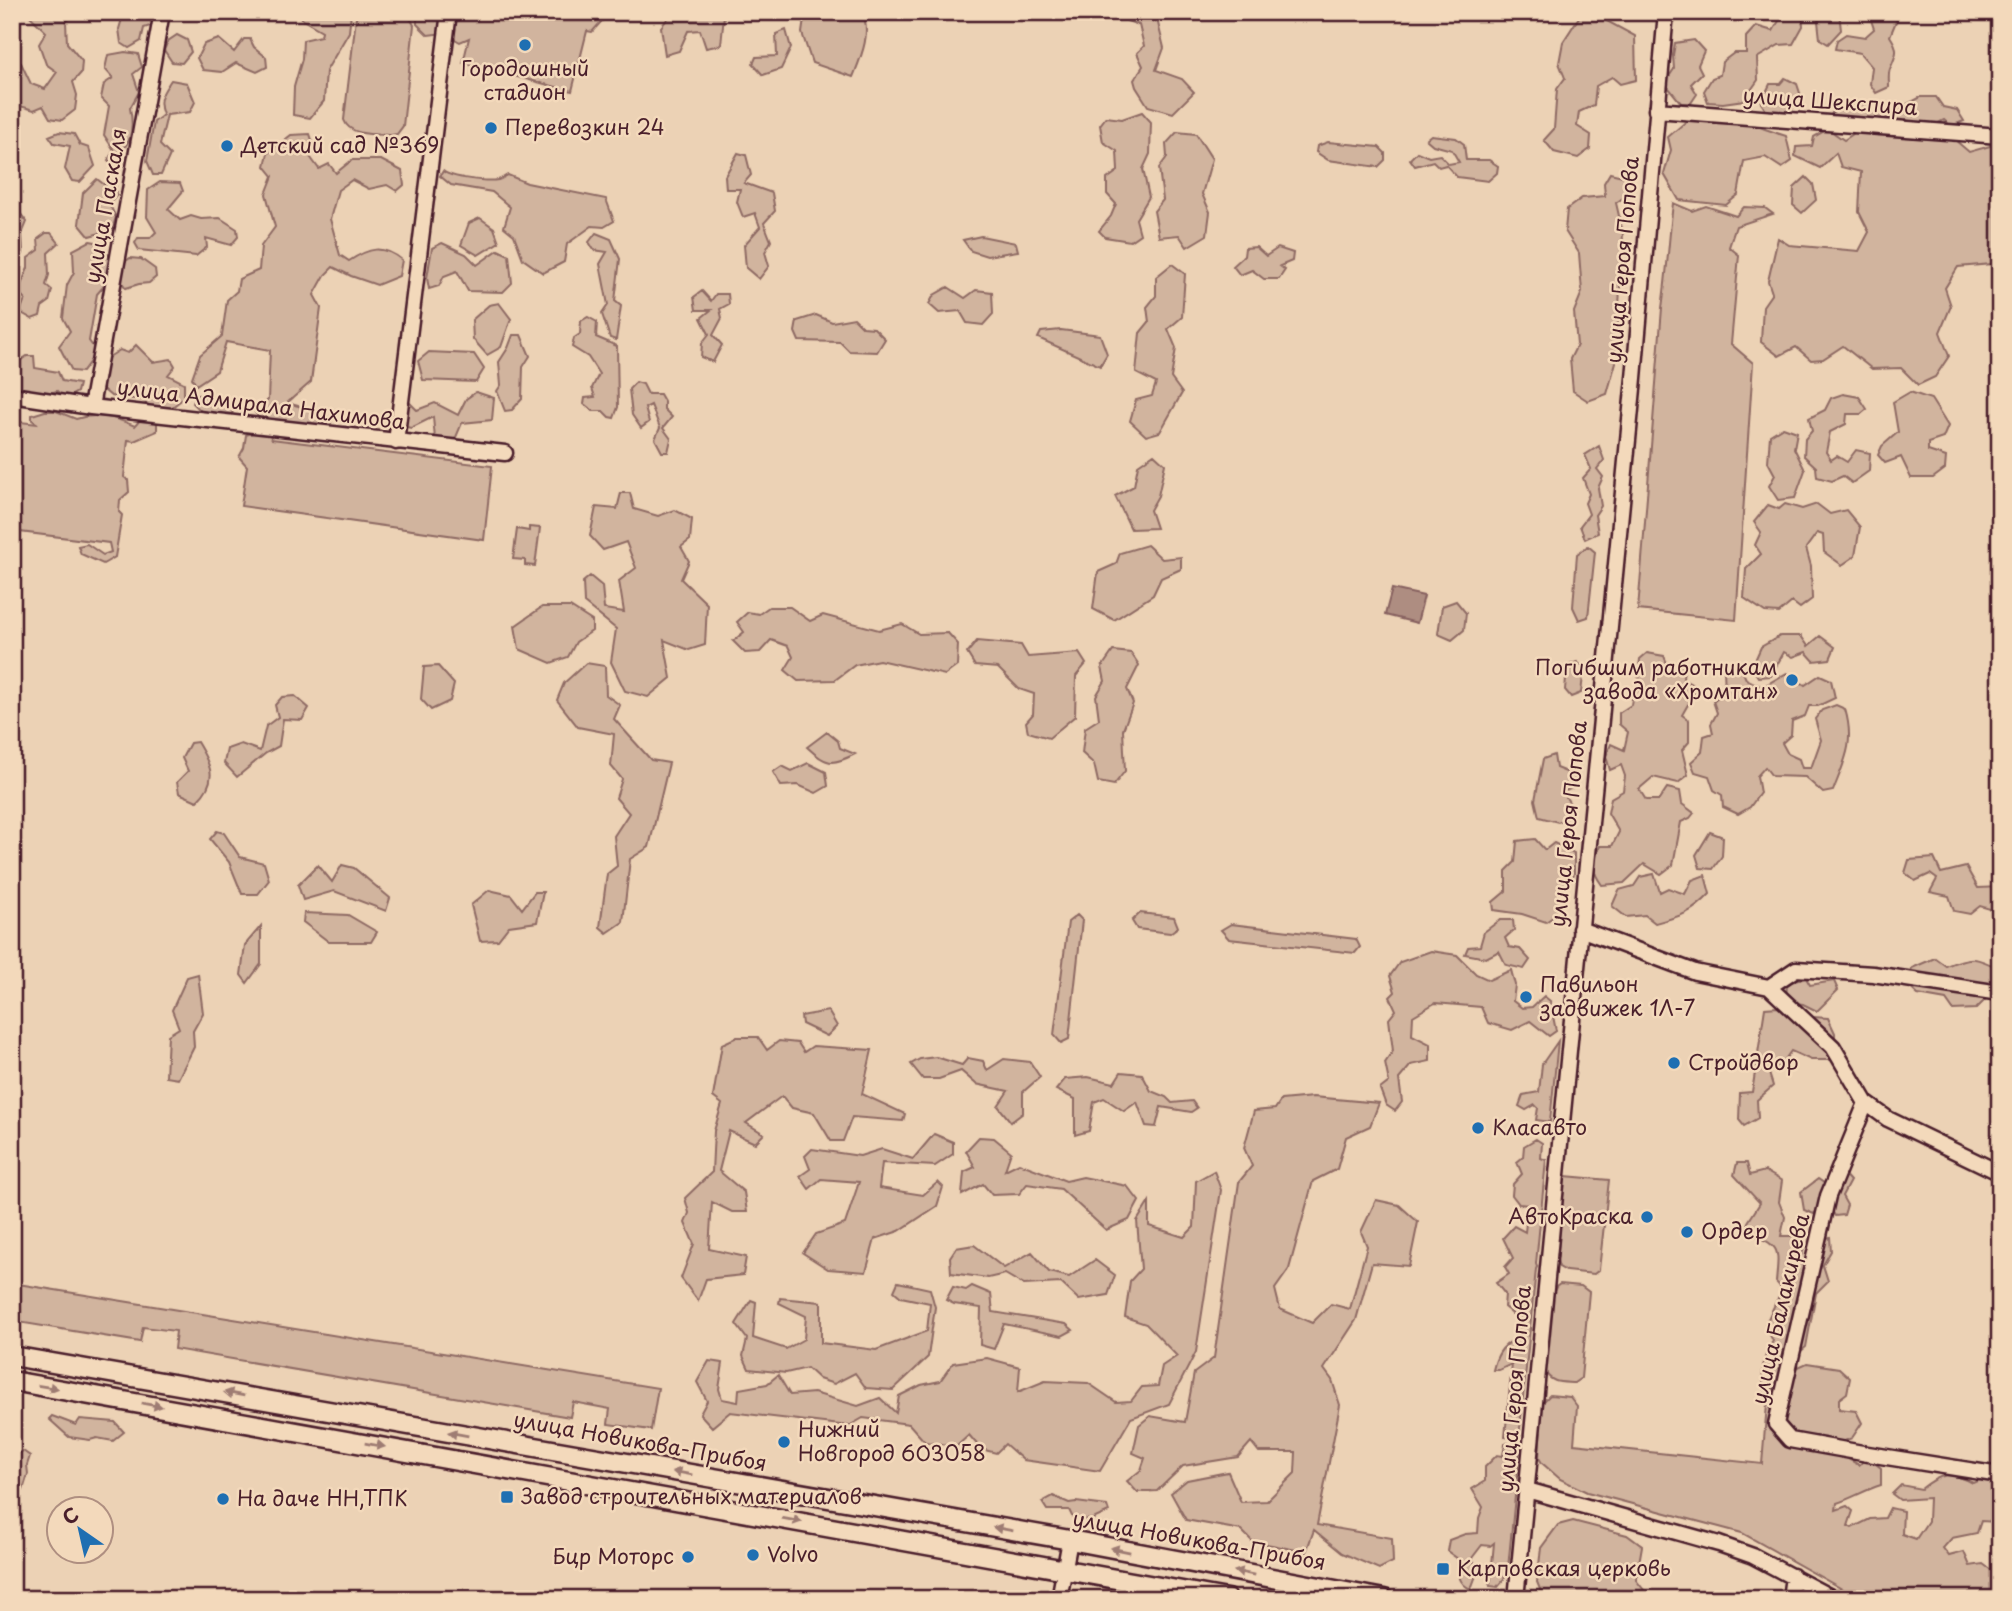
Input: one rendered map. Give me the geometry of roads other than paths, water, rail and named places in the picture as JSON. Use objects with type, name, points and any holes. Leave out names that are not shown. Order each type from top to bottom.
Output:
[{"type":"main road","name":"улица Новикова-Прибоя","points":[[12,1356],[1070,1541],[1384,1599]]},
{"type":"main road","points":[[12,1381],[1227,1599]]},
{"type":"street","name":"улица Паскаля","points":[[91,407],[162,12]]},
{"type":"street","points":[[396,442],[449,12]]},
{"type":"street","name":"улица Героя Попова","points":[[1516,1599],[1633,391],[1665,12]]},
{"type":"street","name":"улица Шекспира","points":[[1656,110],[2000,136]]},
{"type":"street","name":"улица Адмирала Нахимова","points":[[12,396],[505,453]]},
{"type":"street","points":[[1580,929],[1695,972],[1769,987],[1833,1047],[1866,1103],[1888,1119],[2000,1173]]},
{"type":"street","points":[[1769,987],[1796,969],[1873,974],[2000,993]]},
{"type":"street","name":"улица Балакирева","points":[[1866,1103],[1828,1196],[1776,1424],[1790,1440],[2000,1475]]},
{"type":"street","points":[[1527,1490],[1753,1556],[1834,1599]]},
{"type":"street","points":[[1059,1599],[1070,1541]]},
{"type":"street","points":[[1790,1599],[1793,1576]]},
{"type":"place","name":"Городошный стадион","points":[[525,45]]},
{"type":"place","name":"Перевозкин 24","points":[[491,128]]},
{"type":"place","name":"Детский сад №369","points":[[227,146]]},
{"type":"place","name":"Погибшим работникам завода «Хромтан»","points":[[1792,680]]},
{"type":"place","name":"Павильон задвижек 1Л-7","points":[[1526,997]]},
{"type":"place","name":"Стройдвор","points":[[1674,1063]]},
{"type":"place","name":"Класавто","points":[[1478,1128]]},
{"type":"place","name":"АвтоКраска","points":[[1647,1217]]},
{"type":"place","name":"Ордер","points":[[1687,1232]]},
{"type":"place","name":"Нижний Новгород 603058","points":[[784,1442]]},
{"type":"place","name":"Завод строительных материалов","points":[[507,1497]]},
{"type":"place","name":"На даче НН,ТПК","points":[[223,1499]]},
{"type":"place","name":"Volvo","points":[[753,1555]]},
{"type":"place","name":"Бцр Моторс","points":[[688,1557]]},
{"type":"place","name":"Карповская церковь","points":[[1443,1569]]}]
